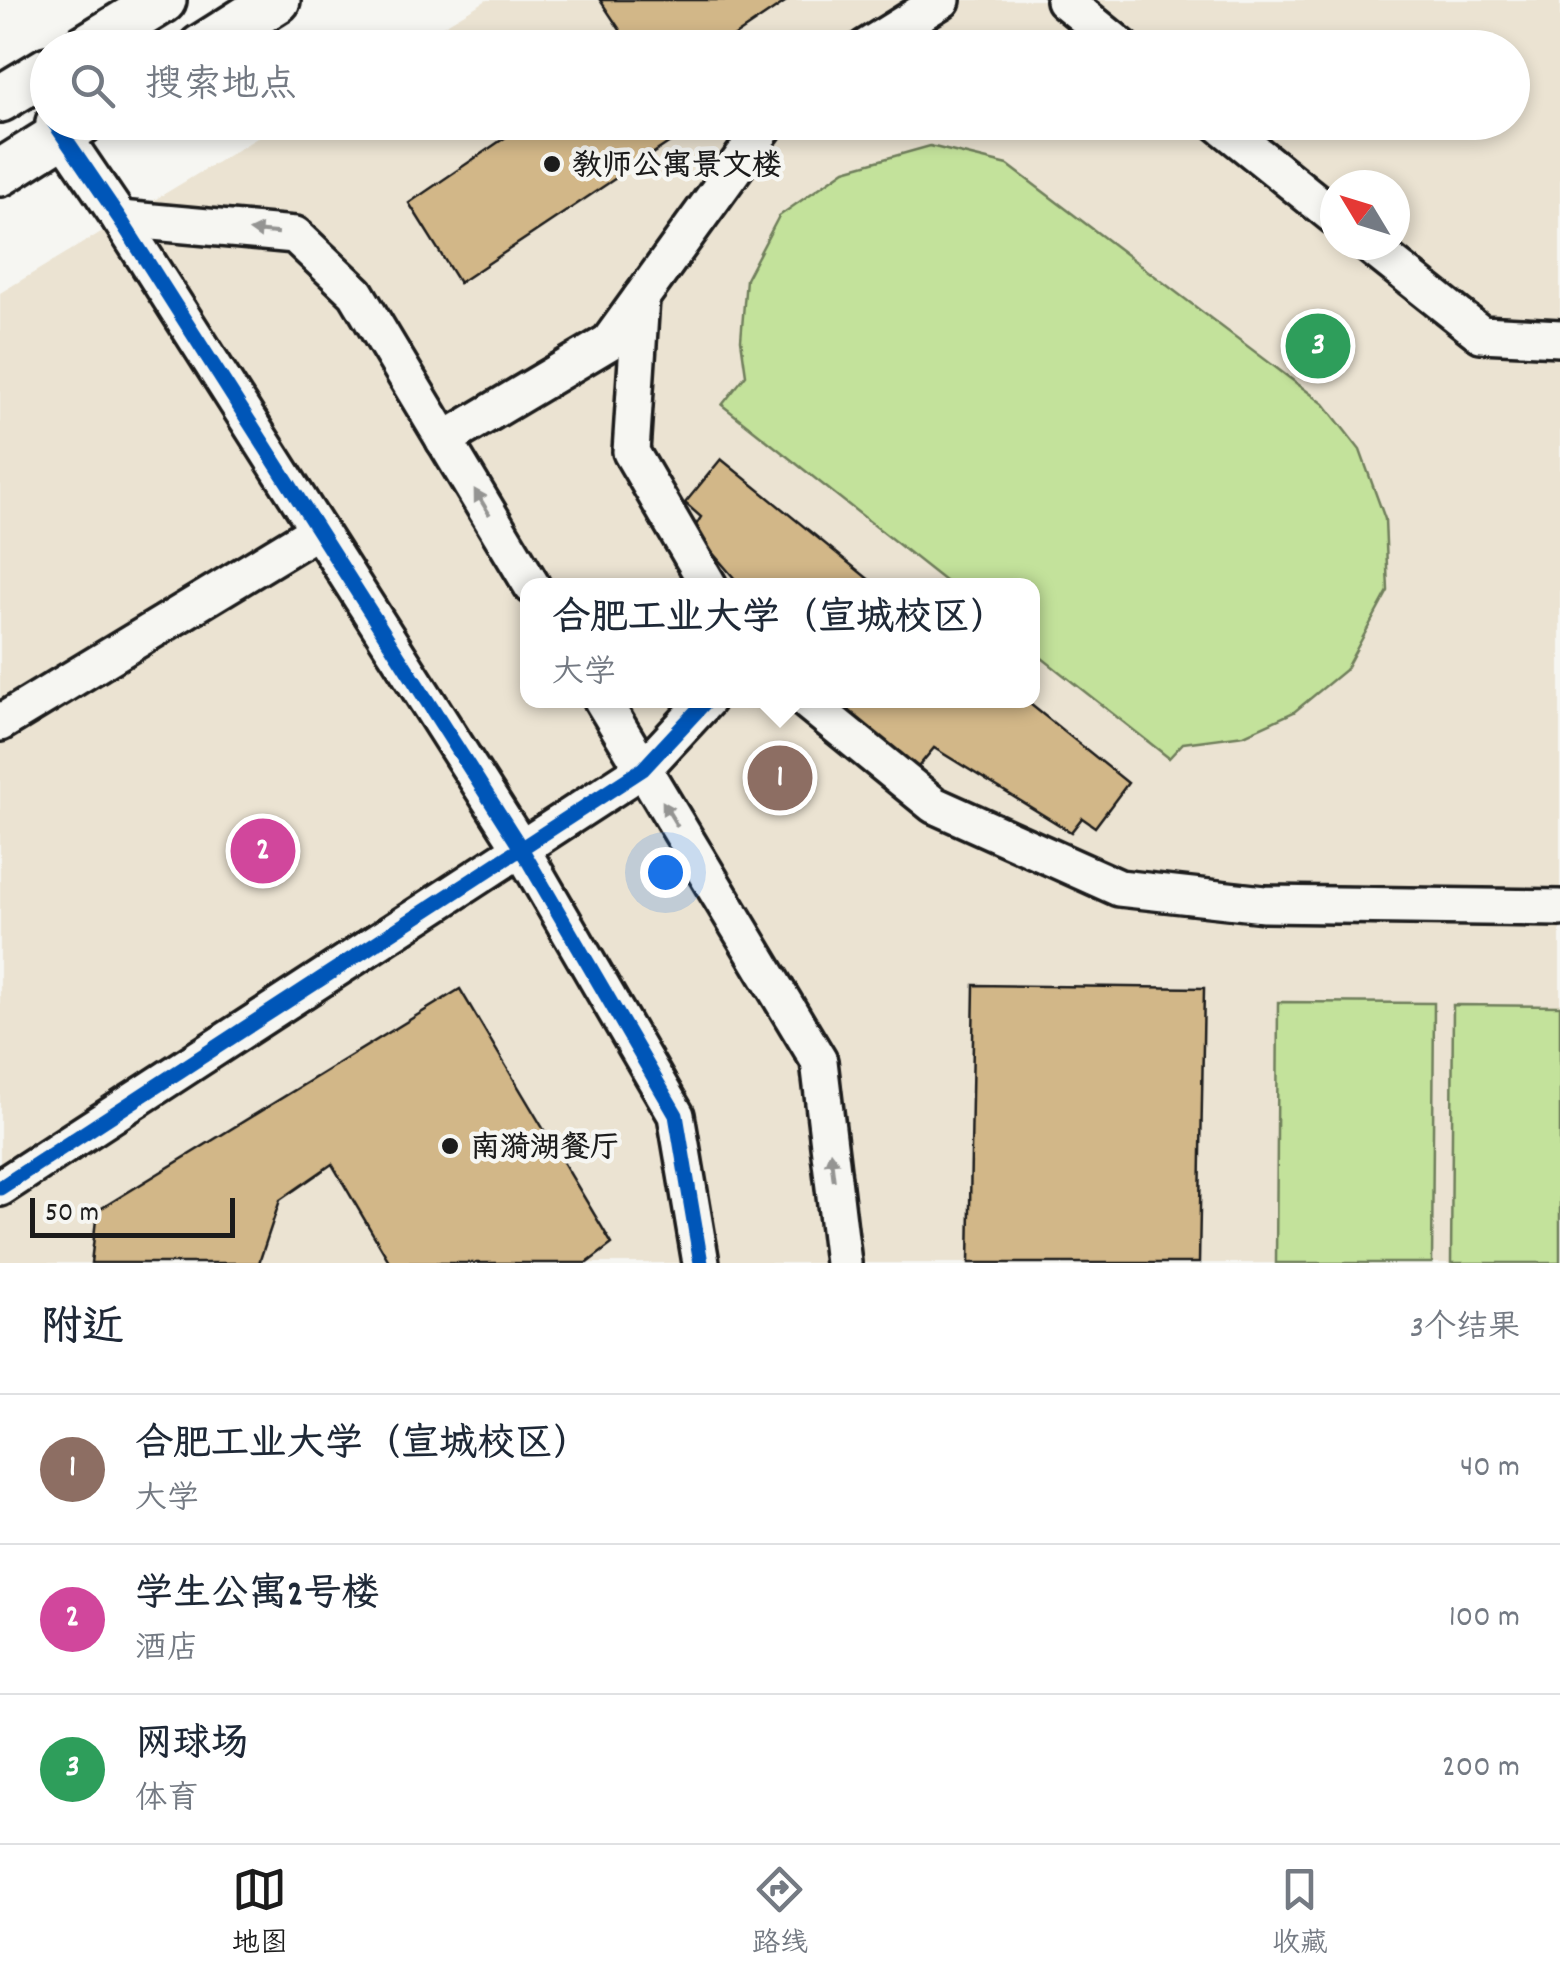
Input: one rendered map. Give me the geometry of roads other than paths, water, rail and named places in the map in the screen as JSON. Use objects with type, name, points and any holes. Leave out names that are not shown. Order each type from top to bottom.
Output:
[{"type":"main road","points":[[114,30],[163,0]]},
{"type":"main road","points":[[229,30],[276,0]]},
{"type":"main road","points":[[0,173],[30,129]]},
{"type":"street","points":[[894,30],[942,0]]},
{"type":"street","points":[[1064,0],[1101,30]]},
{"type":"street","points":[[68,140],[522,850],[676,1115],[701,1263]]},
{"type":"street","points":[[444,440],[609,342],[755,140]]},
{"type":"street","points":[[1238,140],[1320,206]]},
{"type":"street","points":[[120,219],[294,234],[356,292],[527,578]]},
{"type":"street","points":[[1389,260],[1480,334],[1560,338]]},
{"type":"street","points":[[641,297],[631,452],[704,578]]},
{"type":"street","points":[[0,722],[318,530]]},
{"type":"street","points":[[607,708],[820,1061],[844,1263]]},
{"type":"street","points":[[0,1188],[643,769],[700,708]]},
{"type":"street","points":[[815,708],[934,804],[1118,888],[1264,904],[1560,908]]},
{"type":"place","name":"教师公寓景文楼","points":[[552,164]]},
{"type":"place","name":"网球场","points":[[1318,346]]},
{"type":"place","name":"合肥工业大学（宣城校区）","points":[[780,778]]},
{"type":"place","name":"学生公寓2号楼","points":[[263,851]]},
{"type":"place","name":"南漪湖餐厅","points":[[450,1146]]}]
